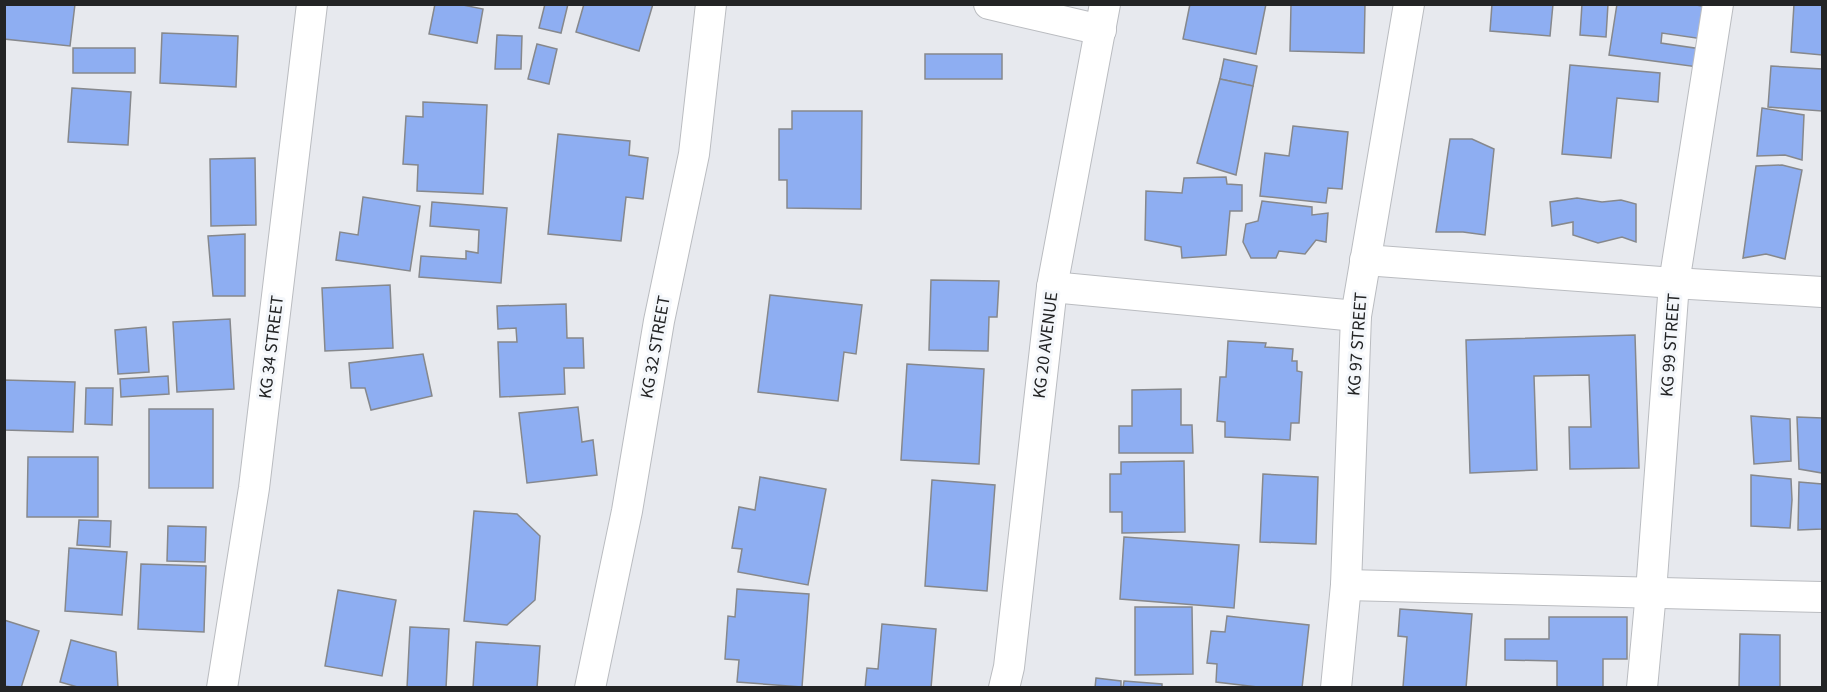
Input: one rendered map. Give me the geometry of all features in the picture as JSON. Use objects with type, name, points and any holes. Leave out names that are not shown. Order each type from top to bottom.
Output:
[{"type":"street","name":"KG 34 STREET","points":[[222,687],[254,488],[312,4]]},
{"type":"street","name":"KG 32 STREET","points":[[590,687],[627,511],[659,321],[694,154],[711,4]]},
{"type":"street","points":[[989,4],[1103,17]]},
{"type":"street","name":"KG 97 STREET","points":[[1336,687],[1346,585],[1356,316],[1410,4]]},
{"type":"street","name":"KG 99 STREET","points":[[1642,687],[1674,283],[1718,4]]},
{"type":"street","name":"KG 20 AVENUE","points":[[1004,687],[1010,667],[1052,287],[1103,17]]},
{"type":"street","points":[[1365,260],[1822,292]]},
{"type":"street","points":[[1052,287],[1356,316]]},
{"type":"street","points":[[1346,585],[1822,597]]},
{"type":"building","points":[[4,4],[75,4],[70,46],[4,39]]},
{"type":"building","points":[[435,4],[458,4],[483,9],[477,43],[429,34]]},
{"type":"building","points":[[545,4],[568,4],[561,33],[539,28]]},
{"type":"building","points":[[584,4],[653,4],[639,51],[576,32]]},
{"type":"building","points":[[1190,4],[1266,4],[1256,54],[1183,39]]},
{"type":"building","points":[[1291,4],[1365,4],[1364,53],[1290,51]]},
{"type":"building","points":[[1492,4],[1553,4],[1550,36],[1490,31]]},
{"type":"building","points":[[1582,4],[1608,4],[1606,37],[1580,35]]},
{"type":"building","points":[[1617,4],[1691,4],[1707,7],[1703,39],[1662,33],[1661,43],[1701,49],[1698,67],[1609,55]]},
{"type":"building","points":[[1794,4],[1822,4],[1822,55],[1791,52]]},
{"type":"building","points":[[162,33],[238,36],[236,87],[160,83]]},
{"type":"building","points":[[497,35],[522,36],[521,69],[495,69]]},
{"type":"building","points":[[537,44],[557,49],[549,84],[528,79]]},
{"type":"building","points":[[73,48],[135,48],[135,73],[73,73]]},
{"type":"building","points":[[925,54],[1002,54],[1002,79],[925,79]]},
{"type":"building","points":[[1224,59],[1257,66],[1253,86],[1220,79]]},
{"type":"building","points":[[1570,65],[1660,73],[1658,102],[1617,98],[1611,158],[1562,154]]},
{"type":"building","points":[[1771,66],[1822,69],[1822,111],[1768,107]]},
{"type":"building","points":[[1220,79],[1253,86],[1236,175],[1197,163]]},
{"type":"building","points":[[72,88],[131,92],[128,145],[68,142]]},
{"type":"building","points":[[423,102],[487,105],[483,194],[417,191],[418,165],[403,164],[406,116],[423,117]]},
{"type":"building","points":[[1762,108],[1804,115],[1802,160],[1785,155],[1757,156]]},
{"type":"building","points":[[792,111],[862,111],[861,209],[787,208],[787,180],[779,180],[779,129],[792,129]]},
{"type":"building","points":[[1293,126],[1348,132],[1342,189],[1328,188],[1326,203],[1260,196],[1265,153],[1289,156]]},
{"type":"building","points":[[558,134],[630,141],[629,155],[648,158],[643,199],[626,197],[621,241],[548,234]]},
{"type":"building","points":[[1450,139],[1472,139],[1494,149],[1485,235],[1436,232]]},
{"type":"building","points":[[255,158],[256,225],[211,226],[210,159]]},
{"type":"building","points":[[1782,165],[1802,170],[1785,259],[1766,254],[1743,258],[1756,166]]},
{"type":"building","points":[[1226,177],[1227,184],[1242,185],[1242,211],[1230,211],[1226,255],[1182,258],[1181,247],[1145,240],[1146,191],[1182,193],[1184,178]]},
{"type":"building","points":[[363,197],[420,206],[410,271],[336,260],[340,232],[358,235]]},
{"type":"building","points":[[1577,198],[1602,202],[1621,200],[1636,204],[1636,242],[1622,237],[1598,243],[1573,235],[1573,222],[1552,226],[1550,202]]},
{"type":"building","points":[[1262,201],[1312,207],[1312,215],[1328,213],[1326,242],[1316,240],[1305,254],[1279,251],[1276,258],[1251,258],[1243,242],[1246,224],[1258,221]]},
{"type":"building","points":[[432,202],[507,208],[501,283],[419,277],[421,256],[466,259],[466,251],[478,253],[479,230],[430,226]]},
{"type":"building","points":[[245,234],[245,296],[213,296],[208,236]]},
{"type":"building","points":[[931,280],[999,281],[997,317],[989,317],[988,351],[929,350]]},
{"type":"building","points":[[390,285],[393,348],[325,351],[322,288]]},
{"type":"building","points":[[770,295],[862,305],[856,354],[844,352],[838,401],[758,392]]},
{"type":"building","points":[[566,304],[567,338],[583,338],[584,368],[564,368],[565,394],[500,397],[498,342],[517,342],[516,328],[498,329],[497,306]]},
{"type":"building","points":[[230,319],[234,389],[177,392],[173,322]]},
{"type":"building","points":[[146,327],[149,372],[118,374],[115,330]]},
{"type":"building","points":[[1635,335],[1639,468],[1570,469],[1569,427],[1591,427],[1589,375],[1534,376],[1537,470],[1470,473],[1466,340]]},
{"type":"building","points":[[1228,341],[1266,343],[1265,347],[1293,349],[1292,361],[1297,361],[1297,371],[1302,372],[1299,423],[1291,423],[1290,440],[1225,437],[1225,422],[1217,421],[1220,377],[1226,377]]},
{"type":"building","points":[[423,354],[432,396],[371,410],[365,388],[351,388],[349,363]]},
{"type":"building","points":[[907,364],[984,369],[979,464],[901,460]]},
{"type":"building","points":[[168,376],[169,394],[121,397],[120,379]]},
{"type":"building","points":[[4,380],[75,382],[73,432],[4,430]]},
{"type":"building","points":[[86,388],[113,388],[112,425],[85,424]]},
{"type":"building","points":[[1181,389],[1181,425],[1192,425],[1193,453],[1119,453],[1119,426],[1132,426],[1132,390]]},
{"type":"building","points":[[578,407],[582,442],[593,440],[597,475],[527,483],[519,413]]},
{"type":"building","points":[[149,409],[213,409],[213,488],[149,488]]},
{"type":"building","points":[[1751,416],[1790,419],[1791,461],[1754,464]]},
{"type":"building","points":[[1797,417],[1822,418],[1822,473],[1799,469]]},
{"type":"building","points":[[28,457],[98,457],[98,517],[27,517]]},
{"type":"building","points":[[1184,461],[1185,532],[1122,533],[1122,512],[1110,512],[1110,474],[1121,474],[1121,462]]},
{"type":"building","points":[[1263,474],[1318,477],[1316,544],[1260,542]]},
{"type":"building","points":[[1751,475],[1791,479],[1790,528],[1751,526]]},
{"type":"building","points":[[760,477],[826,489],[808,585],[738,572],[742,549],[732,548],[739,507],[755,510]]},
{"type":"building","points":[[932,480],[995,485],[987,591],[925,586]]},
{"type":"building","points":[[1799,482],[1822,484],[1822,529],[1798,530]]},
{"type":"building","points":[[474,511],[517,514],[540,536],[535,600],[507,625],[464,621]]},
{"type":"building","points":[[79,520],[111,521],[110,547],[77,545]]},
{"type":"building","points":[[168,526],[206,527],[205,562],[167,561]]},
{"type":"building","points":[[1124,537],[1239,545],[1234,608],[1120,599]]},
{"type":"building","points":[[69,548],[127,552],[122,615],[65,611]]},
{"type":"building","points":[[141,564],[206,566],[204,632],[138,629]]},
{"type":"building","points":[[737,589],[809,594],[802,687],[737,682],[739,660],[725,659],[728,616],[735,617]]},
{"type":"building","points":[[338,590],[396,600],[382,676],[325,666]]},
{"type":"building","points":[[1135,607],[1192,607],[1193,674],[1135,675]]},
{"type":"building","points":[[1400,609],[1472,614],[1466,688],[1403,687],[1407,637],[1398,636]]},
{"type":"building","points":[[1227,616],[1309,625],[1302,688],[1266,688],[1216,682],[1217,664],[1207,663],[1211,631],[1225,632]]},
{"type":"building","points":[[1549,617],[1627,617],[1627,659],[1603,659],[1603,688],[1557,688],[1557,661],[1505,660],[1505,639],[1549,639]]},
{"type":"building","points":[[4,620],[39,631],[21,688],[4,686]]},
{"type":"building","points":[[882,624],[936,629],[931,688],[865,688],[867,668],[878,669]]},
{"type":"building","points":[[410,627],[449,629],[446,688],[407,688]]},
{"type":"building","points":[[1740,634],[1780,635],[1780,688],[1739,688]]},
{"type":"building","points":[[71,640],[116,652],[118,688],[81,688],[60,682]]},
{"type":"building","points":[[476,642],[540,646],[537,688],[473,688]]},
{"type":"building","points":[[1096,678],[1121,681],[1121,688],[1095,688]]},
{"type":"building","points":[[1124,681],[1162,684],[1162,688],[1123,688]]}]
